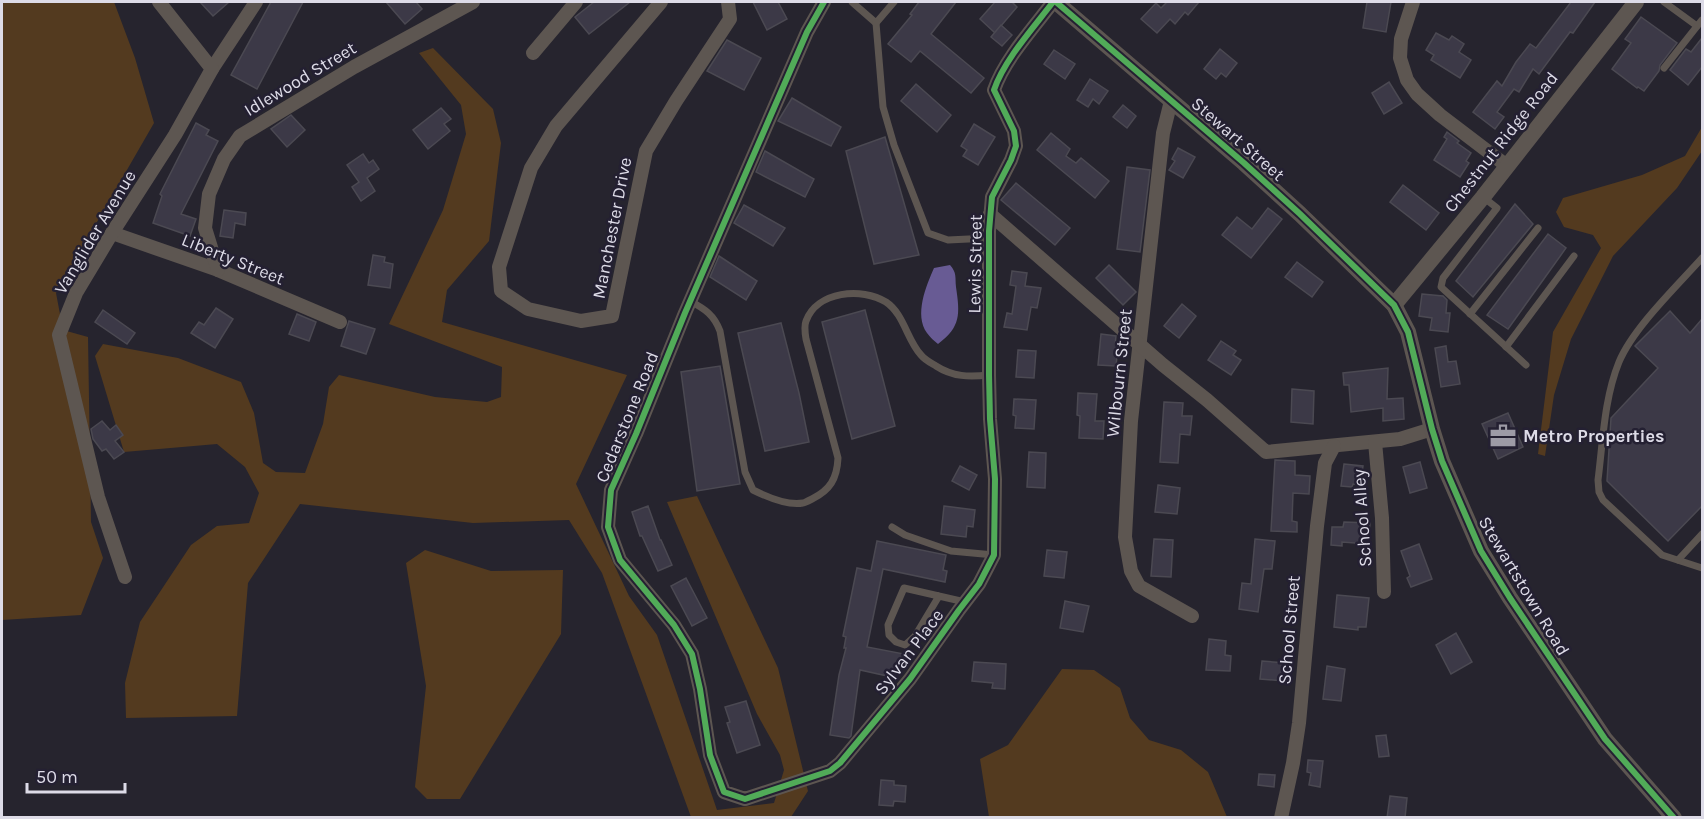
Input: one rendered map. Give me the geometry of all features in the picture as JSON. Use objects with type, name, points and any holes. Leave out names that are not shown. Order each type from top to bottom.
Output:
[{"type":"street","points":[[159,2],[212,69]]},
{"type":"street","name":"Vanglider Avenue","points":[[125,577],[99,497],[59,335],[76,293],[175,135],[212,69],[256,2]]},
{"type":"street","points":[[445,2],[455,13]]},
{"type":"street","name":"Idlewood Street","points":[[218,270],[205,228],[209,194],[224,159],[240,136],[345,72],[473,2]]},
{"type":"street","points":[[533,53],[576,2]]},
{"type":"street","name":"Manchester Drive","points":[[661,2],[556,126],[531,168],[499,267],[501,291],[528,309],[581,321],[612,316],[646,152],[676,101],[730,19],[728,2]]},
{"type":"street","name":"Cedarstone Road","points":[[824,2],[807,32],[690,301],[612,490],[608,527],[620,560],[674,625],[692,654],[710,755],[724,792],[745,799],[830,771],[840,763]]},
{"type":"street","name":"Stewart Street","points":[[1054,2],[1244,163],[1394,305]]},
{"type":"street","name":"Lewis Street","points":[[994,555],[995,479],[989,375],[990,214],[992,197],[1016,146],[1014,131],[994,90],[998,78],[1010,60],[1054,2]]},
{"type":"street","points":[[1413,2],[1401,39],[1400,58],[1407,80],[1417,94],[1440,115],[1507,166]]},
{"type":"street","name":"Chestnut Ridge Road","points":[[1394,305],[1483,197],[1636,2]]},
{"type":"street","name":"Wilbourn Street","points":[[1171,101],[1163,134],[1131,421],[1125,537],[1131,571],[1139,586],[1192,616]]},
{"type":"street","points":[[990,214],[1266,452],[1400,439],[1432,429]]},
{"type":"street","name":"Liberty Street","points":[[112,233],[218,270],[340,322]]},
{"type":"street","name":"Stewartstown Road","points":[[1394,305],[1408,332],[1442,461],[1481,551],[1605,739],[1674,818]]},
{"type":"street","name":"School Alley","points":[[1375,442],[1382,518],[1384,592]]},
{"type":"street","name":"School Street","points":[[1281,818],[1299,723],[1325,463],[1334,446]]},
{"type":"street","name":"Sylvan Place","points":[[840,763],[910,679],[979,584],[994,555]]},
{"type":"lane","points":[[852,2],[876,23],[883,107],[894,145],[928,233],[948,240],[989,238]]},
{"type":"lane","points":[[876,23],[894,2]]},
{"type":"lane","points":[[1664,2],[1700,23],[1664,68]]},
{"type":"lane","points":[[1483,197],[1497,208],[1443,278],[1441,287],[1526,365]]},
{"type":"lane","points":[[1470,314],[1538,228]]},
{"type":"lane","points":[[1506,347],[1574,256]]},
{"type":"lane","points":[[1702,258],[1639,329],[1620,360],[1609,393],[1598,480],[1602,500],[1662,555],[1702,568]]},
{"type":"lane","points":[[690,301],[705,309],[715,319],[720,331],[745,472],[753,490],[777,499],[804,503],[820,495],[830,485],[837,472],[838,458],[806,339],[805,322],[819,304],[834,296],[853,292],[885,302],[895,311],[921,356],[929,362],[952,375],[967,377],[989,375]]},
{"type":"lane","points":[[892,526],[905,535],[951,551],[994,555]]},
{"type":"lane","points":[[1678,560],[1702,534]]},
{"type":"lane","points":[[939,596],[915,636],[905,645],[896,642],[889,635],[888,625],[904,588],[939,596],[965,602]]},
{"type":"shaded area","points":[[2,2],[114,2],[135,58],[154,123],[56,293],[63,330],[88,337],[91,522],[103,558],[81,615],[2,620]]},
{"type":"shaded area","points":[[433,48],[493,109],[501,143],[489,241],[447,290],[442,322],[627,375],[576,484],[629,596],[657,635],[717,810],[774,803],[784,770],[780,755],[757,714],[667,502],[697,496],[778,668],[808,791],[791,817],[691,817],[602,573],[569,520],[473,523],[300,504],[248,583],[237,716],[126,718],[125,683],[140,622],[191,545],[217,526],[249,523],[259,493],[245,467],[217,444],[124,452],[95,356],[103,344],[178,358],[241,382],[254,413],[263,463],[276,472],[305,473],[323,424],[329,387],[339,375],[435,397],[487,402],[501,397],[502,367],[389,324],[443,210],[466,134],[461,105],[419,53]]},
{"type":"shaded area","points":[[1702,127],[1702,151],[1677,188],[1613,256],[1571,339],[1554,395],[1545,456],[1538,454],[1553,332],[1601,248],[1593,235],[1564,227],[1556,212],[1563,198],[1642,175],[1685,156]]},
{"type":"shaded area","points":[[950,265],[955,275],[957,319],[951,332],[938,344],[923,326],[921,309],[934,268]]},
{"type":"shaded area","points":[[425,550],[491,571],[563,570],[561,634],[460,799],[427,799],[415,787],[426,686],[406,563]]},
{"type":"shaded area","points":[[1062,669],[1094,670],[1120,688],[1130,718],[1149,740],[1181,750],[1208,772],[1227,817],[989,817],[980,759],[1008,745]]},
{"type":"building","points":[[200,2],[229,2],[213,16]]},
{"type":"building","points":[[271,2],[303,2],[257,89],[231,75]]},
{"type":"building","points":[[386,2],[416,2],[422,9],[405,24]]},
{"type":"building","points":[[594,2],[630,2],[589,34],[575,17]]},
{"type":"building","points":[[753,2],[778,2],[787,19],[767,30]]},
{"type":"building","points":[[919,2],[956,2],[931,34],[984,78],[971,93],[920,51],[911,62],[888,44],[912,15],[910,14]]},
{"type":"building","points":[[995,2],[1012,2],[1017,7],[995,33],[980,19]]},
{"type":"building","points":[[1167,2],[1199,2],[1188,15],[1185,12],[1175,24],[1170,19],[1157,33],[1141,19],[1156,3],[1161,8]]},
{"type":"building","points":[[1367,2],[1391,2],[1386,32],[1363,28]]},
{"type":"building","points":[[1571,2],[1595,2],[1539,74],[1533,69],[1519,92],[1514,89],[1497,112],[1504,117],[1495,129],[1473,112],[1497,81],[1502,86],[1530,44],[1536,48]]},
{"type":"building","points":[[1641,17],[1677,43],[1644,91],[1612,69],[1631,43],[1625,39]]},
{"type":"building","points":[[1001,25],[1012,35],[1002,46],[991,37]]},
{"type":"building","points":[[1436,33],[1449,40],[1452,36],[1464,44],[1459,52],[1471,60],[1460,78],[1431,60],[1434,55],[1426,50]]},
{"type":"building","points":[[1702,38],[1702,67],[1688,85],[1670,70],[1686,49],[1691,52]]},
{"type":"building","points":[[727,40],[761,58],[744,90],[707,71]]},
{"type":"building","points":[[1220,49],[1237,63],[1226,77],[1221,73],[1216,79],[1204,69]]},
{"type":"building","points":[[1054,50],[1075,64],[1065,79],[1044,64]]},
{"type":"building","points":[[1090,79],[1108,91],[1099,104],[1093,99],[1088,107],[1077,100]]},
{"type":"building","points":[[1389,82],[1402,103],[1384,114],[1372,93]]},
{"type":"building","points":[[916,84],[951,115],[937,132],[901,101]]},
{"type":"building","points":[[792,98],[841,127],[831,146],[778,121]]},
{"type":"building","points":[[1123,105],[1136,116],[1127,128],[1113,117]]},
{"type":"building","points":[[441,108],[451,119],[444,124],[450,131],[428,149],[413,130]]},
{"type":"building","points":[[291,115],[305,130],[287,147],[271,129]]},
{"type":"building","points":[[196,123],[209,130],[206,135],[218,141],[181,214],[196,219],[190,236],[153,223],[162,196],[160,194]]},
{"type":"building","points":[[974,124],[995,137],[978,165],[963,156],[967,150],[961,146]]},
{"type":"building","points":[[1447,132],[1471,153],[1466,161],[1469,163],[1460,177],[1434,160],[1447,139],[1444,137]]},
{"type":"building","points":[[1051,133],[1070,149],[1066,156],[1076,163],[1081,158],[1109,181],[1095,198],[1037,150]]},
{"type":"building","points":[[885,137],[919,255],[874,264],[846,151]]},
{"type":"building","points":[[1178,148],[1195,157],[1183,178],[1169,170],[1175,161],[1172,159]]},
{"type":"building","points":[[765,151],[814,179],[805,197],[756,172]]},
{"type":"building","points":[[363,154],[369,163],[373,160],[379,169],[367,178],[375,191],[361,201],[352,187],[359,182],[347,165]]},
{"type":"building","points":[[1127,167],[1150,170],[1140,252],[1117,249]]},
{"type":"building","points":[[1016,183],[1070,228],[1055,245],[1001,200]]},
{"type":"building","points":[[1403,185],[1439,213],[1426,230],[1390,202]]},
{"type":"building","points":[[1515,204],[1533,224],[1473,297],[1456,281]]},
{"type":"building","points":[[744,205],[785,228],[773,246],[734,223]]},
{"type":"building","points":[[1268,208],[1282,219],[1251,258],[1222,235],[1237,217],[1252,229]]},
{"type":"building","points":[[224,210],[246,213],[245,225],[235,223],[233,238],[220,236]]},
{"type":"building","points":[[1548,234],[1566,248],[1508,329],[1487,315]]},
{"type":"building","points":[[373,255],[385,257],[384,262],[393,264],[390,288],[368,285]]},
{"type":"building","points":[[719,256],[757,281],[746,300],[710,277]]},
{"type":"building","points":[[1297,262],[1323,282],[1312,297],[1285,277]]},
{"type":"building","points":[[1109,265],[1136,292],[1123,305],[1096,278]]},
{"type":"building","points":[[1012,271],[1027,273],[1025,286],[1041,288],[1037,308],[1031,307],[1027,330],[1004,327],[1007,313],[1012,314],[1016,286],[1010,285]]},
{"type":"building","points":[[1422,294],[1443,296],[1447,300],[1446,313],[1450,313],[1448,332],[1430,330],[1432,318],[1419,316]]},
{"type":"building","points":[[1182,304],[1196,316],[1179,338],[1164,326]]},
{"type":"building","points":[[216,308],[233,319],[215,348],[191,333],[199,322],[204,325]]},
{"type":"building","points":[[103,310],[135,333],[127,344],[95,322]]},
{"type":"building","points":[[865,310],[895,426],[852,439],[822,322]]},
{"type":"building","points":[[1670,311],[1690,333],[1702,319],[1702,506],[1668,541],[1607,481],[1611,418],[1658,368],[1635,346]]},
{"type":"building","points":[[297,314],[316,322],[309,341],[289,334]]},
{"type":"building","points":[[349,321],[375,329],[366,354],[341,346]]},
{"type":"building","points":[[781,323],[809,442],[765,451],[738,333]]},
{"type":"building","points":[[1101,334],[1116,336],[1115,345],[1118,345],[1116,366],[1098,365]]},
{"type":"building","points":[[1221,341],[1236,351],[1233,355],[1241,360],[1231,375],[1208,360]]},
{"type":"building","points":[[1446,346],[1448,362],[1456,361],[1460,384],[1441,387],[1435,348]]},
{"type":"building","points":[[1018,350],[1036,351],[1034,378],[1016,377]]},
{"type":"building","points":[[720,366],[740,484],[697,491],[681,372]]},
{"type":"building","points":[[1388,368],[1387,399],[1403,398],[1404,419],[1383,421],[1383,408],[1351,412],[1349,385],[1344,385],[1343,373]]},
{"type":"building","points":[[1292,389],[1314,391],[1313,424],[1291,422]]},
{"type":"building","points":[[1078,393],[1097,394],[1095,421],[1104,421],[1103,439],[1079,438]]},
{"type":"building","points":[[1014,399],[1036,400],[1034,429],[1015,428]]},
{"type":"building","points":[[1164,402],[1183,403],[1182,416],[1192,416],[1190,435],[1180,434],[1178,463],[1160,462]]},
{"type":"building","name":"Metro Properties","points":[[1508,413],[1523,447],[1498,459],[1482,424]]},
{"type":"building","points":[[102,421],[110,430],[116,425],[123,435],[115,441],[124,452],[114,459],[106,449],[102,451],[93,439],[91,429]]},
{"type":"building","points":[[1029,452],[1046,453],[1045,488],[1027,487]]},
{"type":"building","points":[[1275,460],[1295,461],[1295,475],[1310,476],[1309,494],[1293,493],[1292,521],[1297,522],[1297,532],[1271,531]]},
{"type":"building","points":[[1420,462],[1427,488],[1410,493],[1403,467]]},
{"type":"building","points":[[1344,464],[1363,466],[1362,473],[1366,474],[1365,485],[1341,486]]},
{"type":"building","points":[[960,466],[977,475],[969,490],[952,481]]},
{"type":"building","points":[[1158,485],[1180,488],[1177,514],[1155,512]]},
{"type":"building","points":[[648,506],[672,565],[658,571],[640,536],[632,512]]},
{"type":"building","points":[[944,506],[975,510],[973,527],[967,526],[966,537],[941,534]]},
{"type":"building","points":[[1344,522],[1370,523],[1368,544],[1342,542],[1342,546],[1331,545],[1332,527],[1343,527]]},
{"type":"building","points":[[1154,539],[1173,540],[1171,577],[1151,576]]},
{"type":"building","points":[[1255,539],[1275,541],[1272,569],[1264,569],[1258,612],[1239,609],[1242,583],[1251,584]]},
{"type":"building","points":[[877,541],[946,555],[943,570],[947,571],[945,582],[883,569],[867,647],[904,654],[901,668],[894,667],[892,677],[860,670],[851,736],[849,738],[830,735],[839,675],[846,648],[844,648],[846,637],[843,636],[857,568],[871,571]]},
{"type":"building","points":[[1419,544],[1432,579],[1411,587],[1407,578],[1410,576],[1401,551]]},
{"type":"building","points":[[1047,550],[1067,552],[1064,578],[1044,576]]},
{"type":"building","points":[[686,578],[707,618],[692,626],[671,586]]},
{"type":"building","points":[[1337,595],[1369,598],[1366,627],[1358,627],[1358,630],[1334,627]]},
{"type":"building","points":[[1065,601],[1089,606],[1083,632],[1060,628]]},
{"type":"building","points":[[1456,633],[1472,662],[1451,674],[1436,645]]},
{"type":"building","points":[[1209,639],[1226,641],[1225,655],[1231,656],[1230,671],[1206,670]]},
{"type":"building","points":[[1262,661],[1286,663],[1284,681],[1260,679]]},
{"type":"building","points":[[974,662],[1006,664],[1005,689],[992,688],[993,683],[972,681]]},
{"type":"building","points":[[1327,666],[1345,669],[1341,701],[1323,699]]},
{"type":"building","points":[[746,701],[760,745],[737,753],[727,723],[730,722],[725,707]]},
{"type":"building","points":[[1386,735],[1389,756],[1379,757],[1376,736]]},
{"type":"building","points":[[1308,760],[1323,761],[1320,787],[1309,785],[1311,773],[1307,772]]},
{"type":"building","points":[[1259,774],[1275,775],[1274,787],[1258,785]]},
{"type":"building","points":[[881,780],[894,781],[894,785],[906,786],[905,802],[894,801],[893,806],[879,805]]},
{"type":"building","points":[[1390,796],[1407,798],[1405,818],[1387,818]]},
{"type":"cycle path","points":[[824,2],[807,32],[611,490],[608,527],[620,560],[674,625],[692,654],[710,755],[724,792],[745,799],[830,771],[840,763],[910,679],[979,584],[994,555],[995,479],[989,375],[989,231],[992,197],[1016,146],[1014,131],[994,90],[1012,56],[1053,2]]},
{"type":"cycle path","points":[[1056,2],[1244,163],[1394,305],[1408,332],[1442,461],[1481,551],[1605,739],[1674,818]]},
{"type":"place","name":"Metro Properties","points":[[1503,436]]}]
